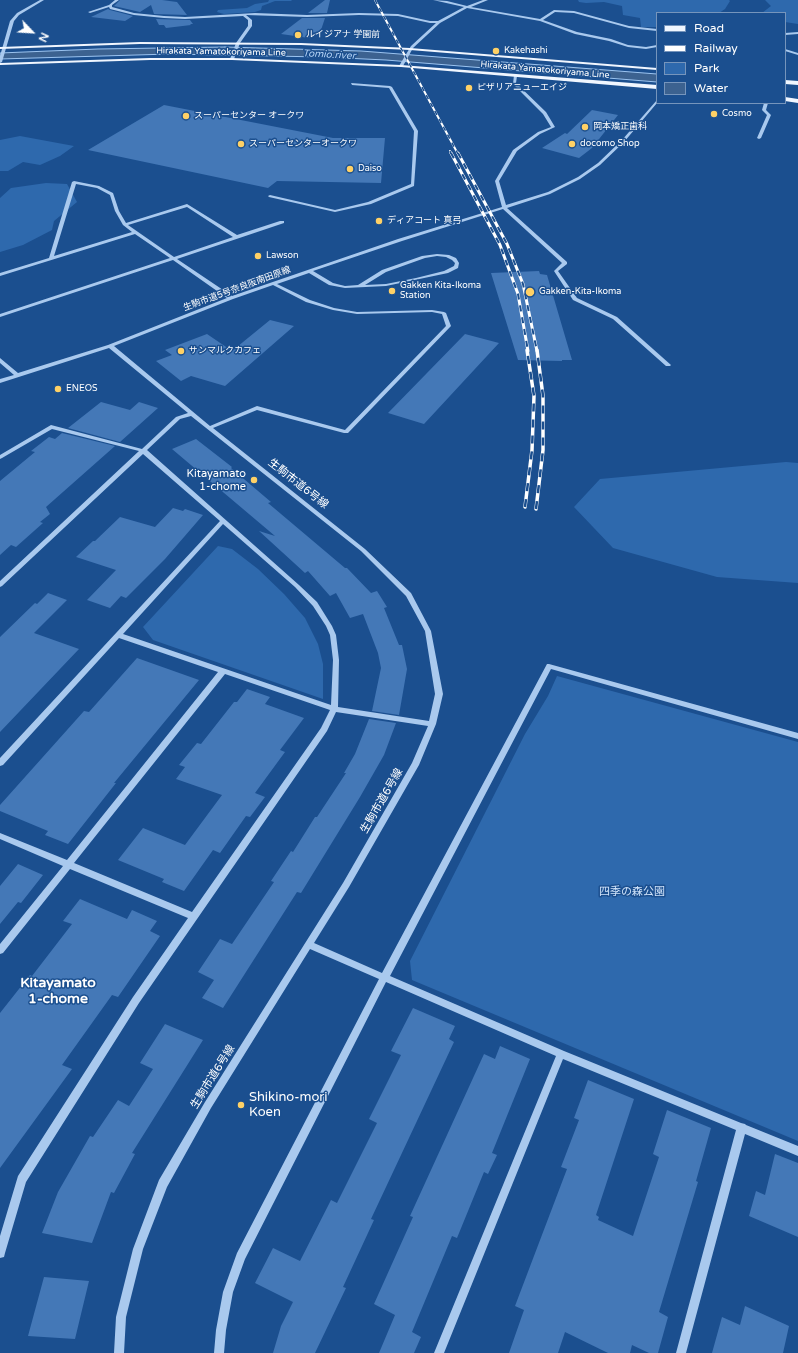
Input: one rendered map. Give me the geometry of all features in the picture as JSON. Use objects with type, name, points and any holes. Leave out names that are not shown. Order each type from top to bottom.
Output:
[{"type":"main road","name":"Hirakata Yamatokoriyama Line","points":[[2,48],[132,43],[301,44],[410,49],[656,69]]},
{"type":"main road","name":"Hirakata Yamatokoriyama Line","points":[[0,63],[92,60],[232,59],[401,66],[656,87]]},
{"type":"main road","points":[[786,82],[798,83]]},
{"type":"main road","points":[[786,100],[798,101]]},
{"type":"street","points":[[0,63],[2,48],[12,21],[18,14],[42,0]]},
{"type":"street","points":[[90,12],[110,6],[117,0]]},
{"type":"street","points":[[435,0],[467,8],[541,20],[576,32],[628,46],[646,48],[656,46]]},
{"type":"street","points":[[401,66],[410,49],[439,22],[486,0]]},
{"type":"street","points":[[110,6],[122,12],[164,17],[185,18],[255,14],[307,16],[398,15],[430,22],[439,22]]},
{"type":"street","points":[[541,20],[554,11],[574,12],[629,27],[656,30]]},
{"type":"street","points":[[232,59],[238,43],[250,26],[250,20],[244,15]]},
{"type":"street","points":[[786,34],[798,33]]},
{"type":"street","points":[[786,50],[798,54]]},
{"type":"street","points":[[515,76],[514,83],[545,113],[553,127],[539,133],[515,150],[496,180],[504,207],[565,263],[556,271],[575,299],[615,318],[668,365]]},
{"type":"street","points":[[270,196],[335,211],[369,203],[413,185],[416,131],[390,87],[352,84]]},
{"type":"street","name":"生駒市道5号奈良阪南田原線","points":[[0,381],[17,374],[110,346],[231,298],[311,272],[400,240],[549,193],[579,178],[599,164],[623,141],[656,101]]},
{"type":"street","points":[[759,138],[768,115],[764,110],[766,104]]},
{"type":"street","points":[[51,259],[74,182],[98,187],[112,194],[117,211],[125,225],[231,298]]},
{"type":"street","points":[[125,225],[187,205],[237,237]]},
{"type":"street","points":[[0,316],[282,222]]},
{"type":"street","points":[[0,276],[136,232]]},
{"type":"street","points":[[311,272],[338,286],[346,287],[386,285],[446,272],[456,267],[457,263],[454,259],[447,256],[437,255],[424,257],[384,270],[360,286]]},
{"type":"street","points":[[209,428],[257,408],[346,432],[448,326],[444,313],[432,311],[380,313],[351,312],[333,309],[308,301],[274,284]]},
{"type":"street","name":"生駒市道6号線","points":[[110,346],[209,428],[363,550],[409,595],[428,631],[439,694],[432,724],[416,763],[310,945],[208,1104],[163,1184],[138,1249],[121,1317],[119,1353]]},
{"type":"street","points":[[0,360],[17,374]]},
{"type":"street","points":[[0,585],[144,452],[178,418],[192,414]]},
{"type":"street","points":[[0,457],[51,427],[144,452],[297,586],[315,604],[333,635],[336,660],[334,709],[324,729],[136,1000],[22,1180],[0,1253]]},
{"type":"street","points":[[0,763],[223,521]]},
{"type":"street","points":[[119,634],[334,709],[432,724]]},
{"type":"street","points":[[219,1353],[220,1330],[228,1292],[241,1257],[384,978],[549,666],[798,736]]},
{"type":"street","points":[[0,950],[222,671]]},
{"type":"street","points":[[0,836],[194,917]]},
{"type":"street","points":[[310,945],[561,1054],[798,1151]]},
{"type":"street","points":[[439,1353],[561,1054]]},
{"type":"street","points":[[681,1353],[742,1127]]},
{"type":"green space","points":[[269,0],[292,0],[275,1],[262,6],[261,10],[255,12],[224,14],[217,12],[218,10],[247,8],[255,4],[268,2]]},
{"type":"green space","points":[[578,0],[730,1],[725,9],[720,12],[656,12],[656,27],[641,27],[640,18],[623,15],[622,6],[604,2],[579,2]]},
{"type":"green space","points":[[765,0],[798,0],[798,24],[786,22],[786,12],[763,12],[771,6]]},
{"type":"green space","points":[[20,136],[74,146],[60,156],[40,165],[23,162],[8,171],[0,171],[0,140]]},
{"type":"green space","points":[[46,183],[67,184],[77,202],[54,221],[52,230],[23,245],[0,252],[0,198],[11,188]]},
{"type":"green space","points":[[786,462],[798,463],[798,583],[717,577],[613,548],[574,507],[600,479]]},
{"type":"green space","points":[[218,546],[232,549],[258,569],[284,594],[305,618],[318,644],[323,664],[323,699],[153,640],[143,627]]},
{"type":"green space","name":"四季の森公園","points":[[557,676],[798,742],[798,1141],[412,980],[410,961],[525,734],[548,696]]},
{"type":"water","name":"Tomio river","points":[[225,47],[361,51],[656,74],[656,82],[386,60],[322,57],[170,54],[0,59],[0,53],[98,49]]},
{"type":"building","points":[[120,0],[162,0],[177,2],[187,15],[154,14],[151,5],[140,12],[114,6]]},
{"type":"building","points":[[325,0],[330,0],[327,13],[308,13]]},
{"type":"building","points":[[108,9],[133,16],[125,21],[91,17]]},
{"type":"building","points":[[302,18],[325,18],[320,33],[315,33],[309,38],[281,34]]},
{"type":"building","points":[[156,19],[190,20],[193,24],[166,28],[164,25],[159,25]]},
{"type":"building","name":"スーパーセンターオークワ","points":[[164,105],[333,138],[385,138],[381,183],[277,181],[268,188],[88,150]]},
{"type":"building","points":[[592,110],[618,115],[592,148],[579,158],[542,148],[565,133],[567,134]]},
{"type":"building","points":[[539,271],[540,274],[547,275],[572,360],[518,360],[491,273]]},
{"type":"building","points":[[270,320],[294,326],[225,386],[191,376],[181,381],[156,361],[172,355],[165,350],[207,334],[232,351]]},
{"type":"building","points":[[465,334],[499,343],[424,424],[388,413]]},
{"type":"building","points":[[101,402],[130,410],[139,402],[158,408],[120,442],[68,428]]},
{"type":"building","points":[[62,433],[115,446],[46,507],[50,514],[40,522],[43,523],[16,547],[11,545],[0,555],[0,481],[35,452],[31,451],[49,437],[55,439]]},
{"type":"building","points":[[196,439],[232,467],[231,468],[271,502],[268,503],[345,568],[347,568],[371,593],[377,591],[387,607],[384,608],[399,645],[402,645],[407,669],[399,715],[372,711],[381,668],[378,653],[363,614],[350,618],[336,593],[330,596],[308,571],[305,573],[259,531],[275,536],[172,449]]},
{"type":"building","points":[[173,508],[183,511],[185,509],[203,515],[165,559],[126,598],[121,596],[110,608],[87,600],[116,570],[76,557],[120,517],[155,527]]},
{"type":"building","points":[[48,593],[67,600],[34,633],[79,649],[0,732],[0,637],[35,603],[37,604]]},
{"type":"building","points":[[137,658],[199,680],[114,783],[116,783],[68,844],[45,835],[48,831],[0,811],[0,805],[84,711],[89,712]]},
{"type":"building","points":[[247,689],[270,697],[265,704],[304,718],[280,750],[285,752],[255,793],[265,797],[250,817],[246,816],[220,853],[213,850],[184,891],[162,882],[164,879],[118,860],[143,828],[185,845],[222,795],[176,779],[185,767],[179,765],[197,743],[201,744],[234,702],[237,702]]},
{"type":"building","points":[[369,719],[396,723],[384,755],[360,797],[301,893],[297,892],[223,1008],[202,998],[214,980],[198,972],[220,939],[232,944],[274,882],[271,881],[291,851],[293,852],[315,817],[317,817],[346,773],[344,773],[355,754]]},
{"type":"building","points":[[18,864],[43,875],[21,903],[18,902],[0,924],[0,886]]},
{"type":"building","points":[[80,899],[127,919],[132,910],[157,921],[150,931],[160,936],[118,997],[112,995],[62,1065],[72,1069],[0,1168],[0,1013],[30,975],[32,976],[72,924],[63,921]]},
{"type":"building","points":[[413,1008],[455,1026],[449,1039],[454,1042],[371,1219],[374,1220],[343,1287],[346,1288],[315,1353],[273,1353],[281,1326],[293,1302],[255,1283],[273,1248],[300,1261],[331,1200],[337,1203],[377,1123],[369,1119],[401,1055],[391,1051]]},
{"type":"building","points":[[165,1024],[203,1040],[132,1153],[135,1154],[114,1193],[111,1192],[92,1243],[42,1233],[58,1192],[90,1136],[93,1137],[118,1100],[129,1106],[153,1069],[140,1063]]},
{"type":"building","points":[[500,1046],[530,1059],[492,1153],[497,1155],[488,1174],[484,1172],[457,1238],[452,1236],[412,1332],[421,1337],[414,1353],[379,1353],[395,1315],[374,1304],[413,1217],[410,1216],[484,1054],[495,1059]]},
{"type":"building","points":[[588,1080],[634,1099],[596,1215],[599,1217],[598,1220],[633,1236],[659,1157],[653,1154],[667,1110],[711,1128],[696,1181],[698,1182],[659,1312],[668,1317],[658,1353],[649,1353],[632,1345],[630,1353],[608,1353],[565,1332],[558,1353],[509,1353],[524,1310],[515,1306],[567,1169],[561,1167],[579,1120],[574,1118]]},
{"type":"building","points":[[775,1154],[798,1163],[798,1237],[749,1216],[756,1191],[765,1195]]},
{"type":"building","points":[[44,1277],[89,1281],[75,1339],[28,1336]]},
{"type":"building","points":[[745,1306],[789,1326],[783,1353],[712,1353],[722,1317],[740,1325]]},
{"type":"railway","points":[[375,0],[458,154]]},
{"type":"railway","points":[[451,153],[500,245],[518,294],[528,351]]},
{"type":"railway","points":[[458,153],[507,244],[523,284],[537,351]]},
{"type":"railway","points":[[525,507],[532,450],[534,396],[527,350]]},
{"type":"railway","points":[[536,509],[543,450],[543,396],[537,350]]},
{"type":"place","name":"ルイジアナ 学園前","points":[[298,35]]},
{"type":"place","name":"Kakehashi","points":[[496,51]]},
{"type":"place","name":"ピザリアニューエイジ","points":[[469,88]]},
{"type":"place","name":"Cosmo","points":[[714,114]]},
{"type":"place","name":"スーパーセンター オークワ","points":[[186,116]]},
{"type":"place","name":"岡本矯正歯科","points":[[585,127]]},
{"type":"place","name":"スーパーセンターオークワ","points":[[241,144]]},
{"type":"place","name":"docomo Shop","points":[[572,144]]},
{"type":"place","name":"Daiso","points":[[350,169]]},
{"type":"place","name":"ディアコート 真弓","points":[[379,221]]},
{"type":"place","name":"Lawson","points":[[258,256]]},
{"type":"place","name":"Gakken Kita-Ikoma Station","points":[[392,291]]},
{"type":"place","name":"Gakken-Kita-Ikoma","points":[[530,292]]},
{"type":"place","name":"サンマルクカフェ","points":[[181,351]]},
{"type":"place","name":"ENEOS","points":[[58,389]]},
{"type":"place","name":"Kitayamato 1-chome","points":[[254,480]]},
{"type":"place","name":"Shikino-mori Koen","points":[[241,1105]]},
{"type":"district","name":"Kitayamato 1-chome","points":[[58,992]]}]
